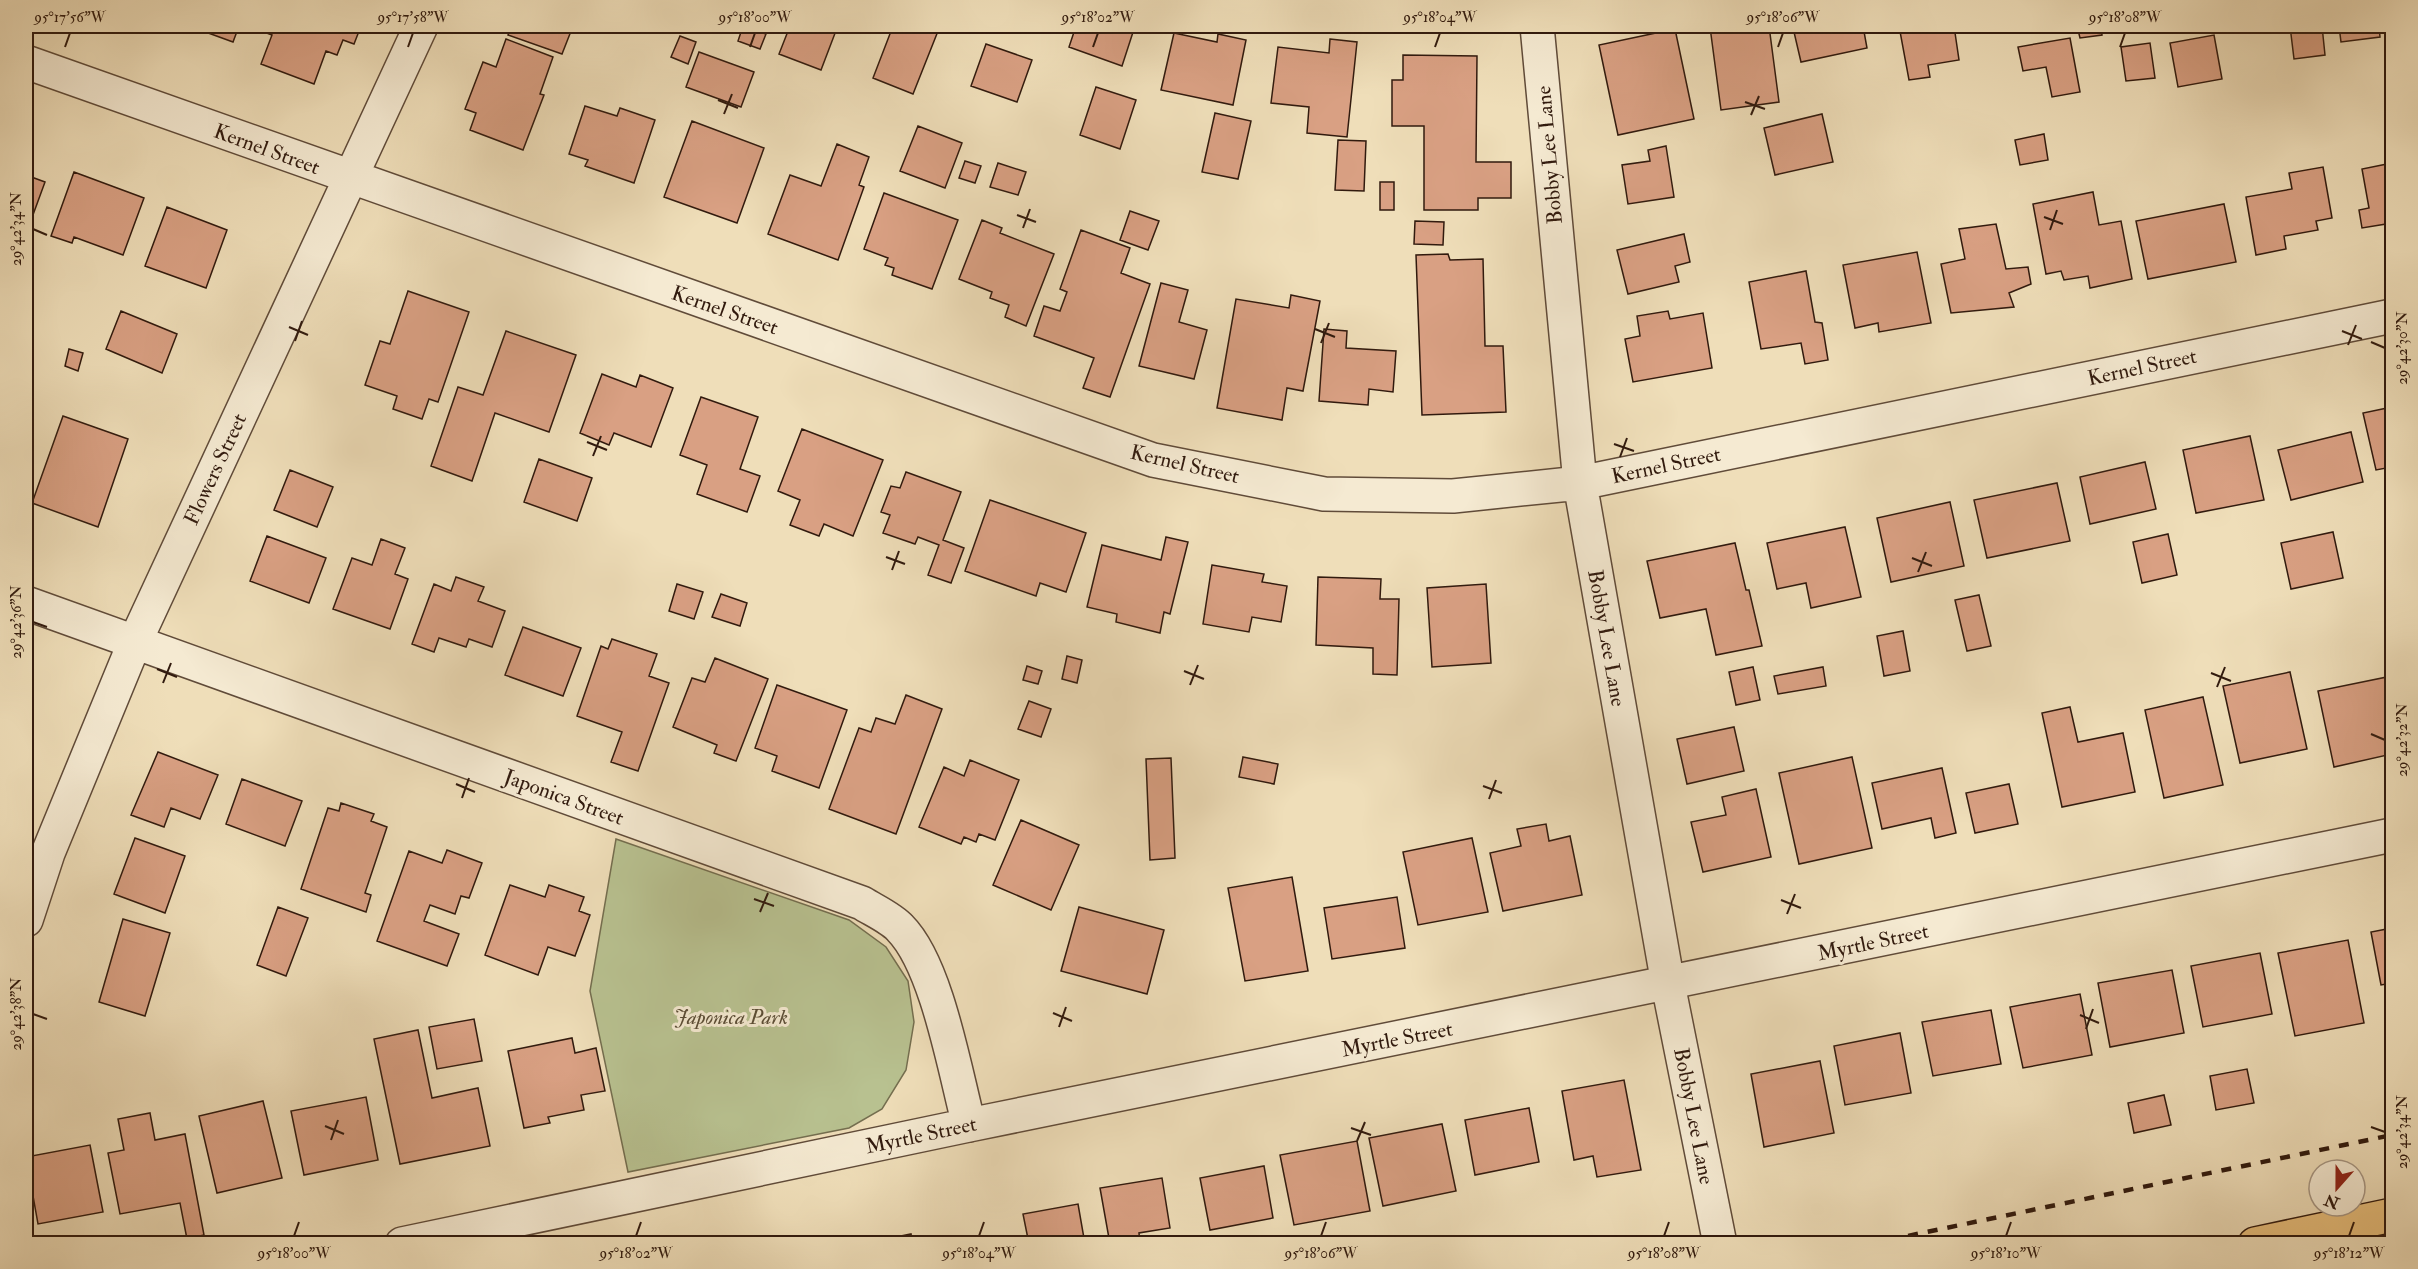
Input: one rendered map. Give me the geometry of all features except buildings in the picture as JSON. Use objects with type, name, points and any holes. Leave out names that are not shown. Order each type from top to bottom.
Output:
[{"type":"main road","points":[[2255,1244],[2392,1215]]},
{"type":"street","name":"Flowers Street","points":[[26,920],[48,853],[134,644],[421,26]]},
{"type":"street","name":"Bobby Lee Lane","points":[[1537,26],[1580,483],[1668,984],[1720,1244]]},
{"type":"street","name":"Kernel Street","points":[[26,62],[1153,460],[1324,494],[1453,496],[1580,483],[2392,316]]},
{"type":"street","name":"Japonica Street","points":[[26,603],[134,644],[862,903],[900,927],[923,962],[936,999],[969,1125]]},
{"type":"street","name":"Myrtle Street","points":[[402,1244],[969,1125],[2392,835]]},
{"type":"green space","name":"Japonica Park","points":[[616,839],[849,920],[886,947],[908,981],[914,1022],[906,1070],[882,1109],[849,1128],[628,1172],[590,991]]},
{"type":"railway","points":[[1869,1244],[2392,1135]]}]
